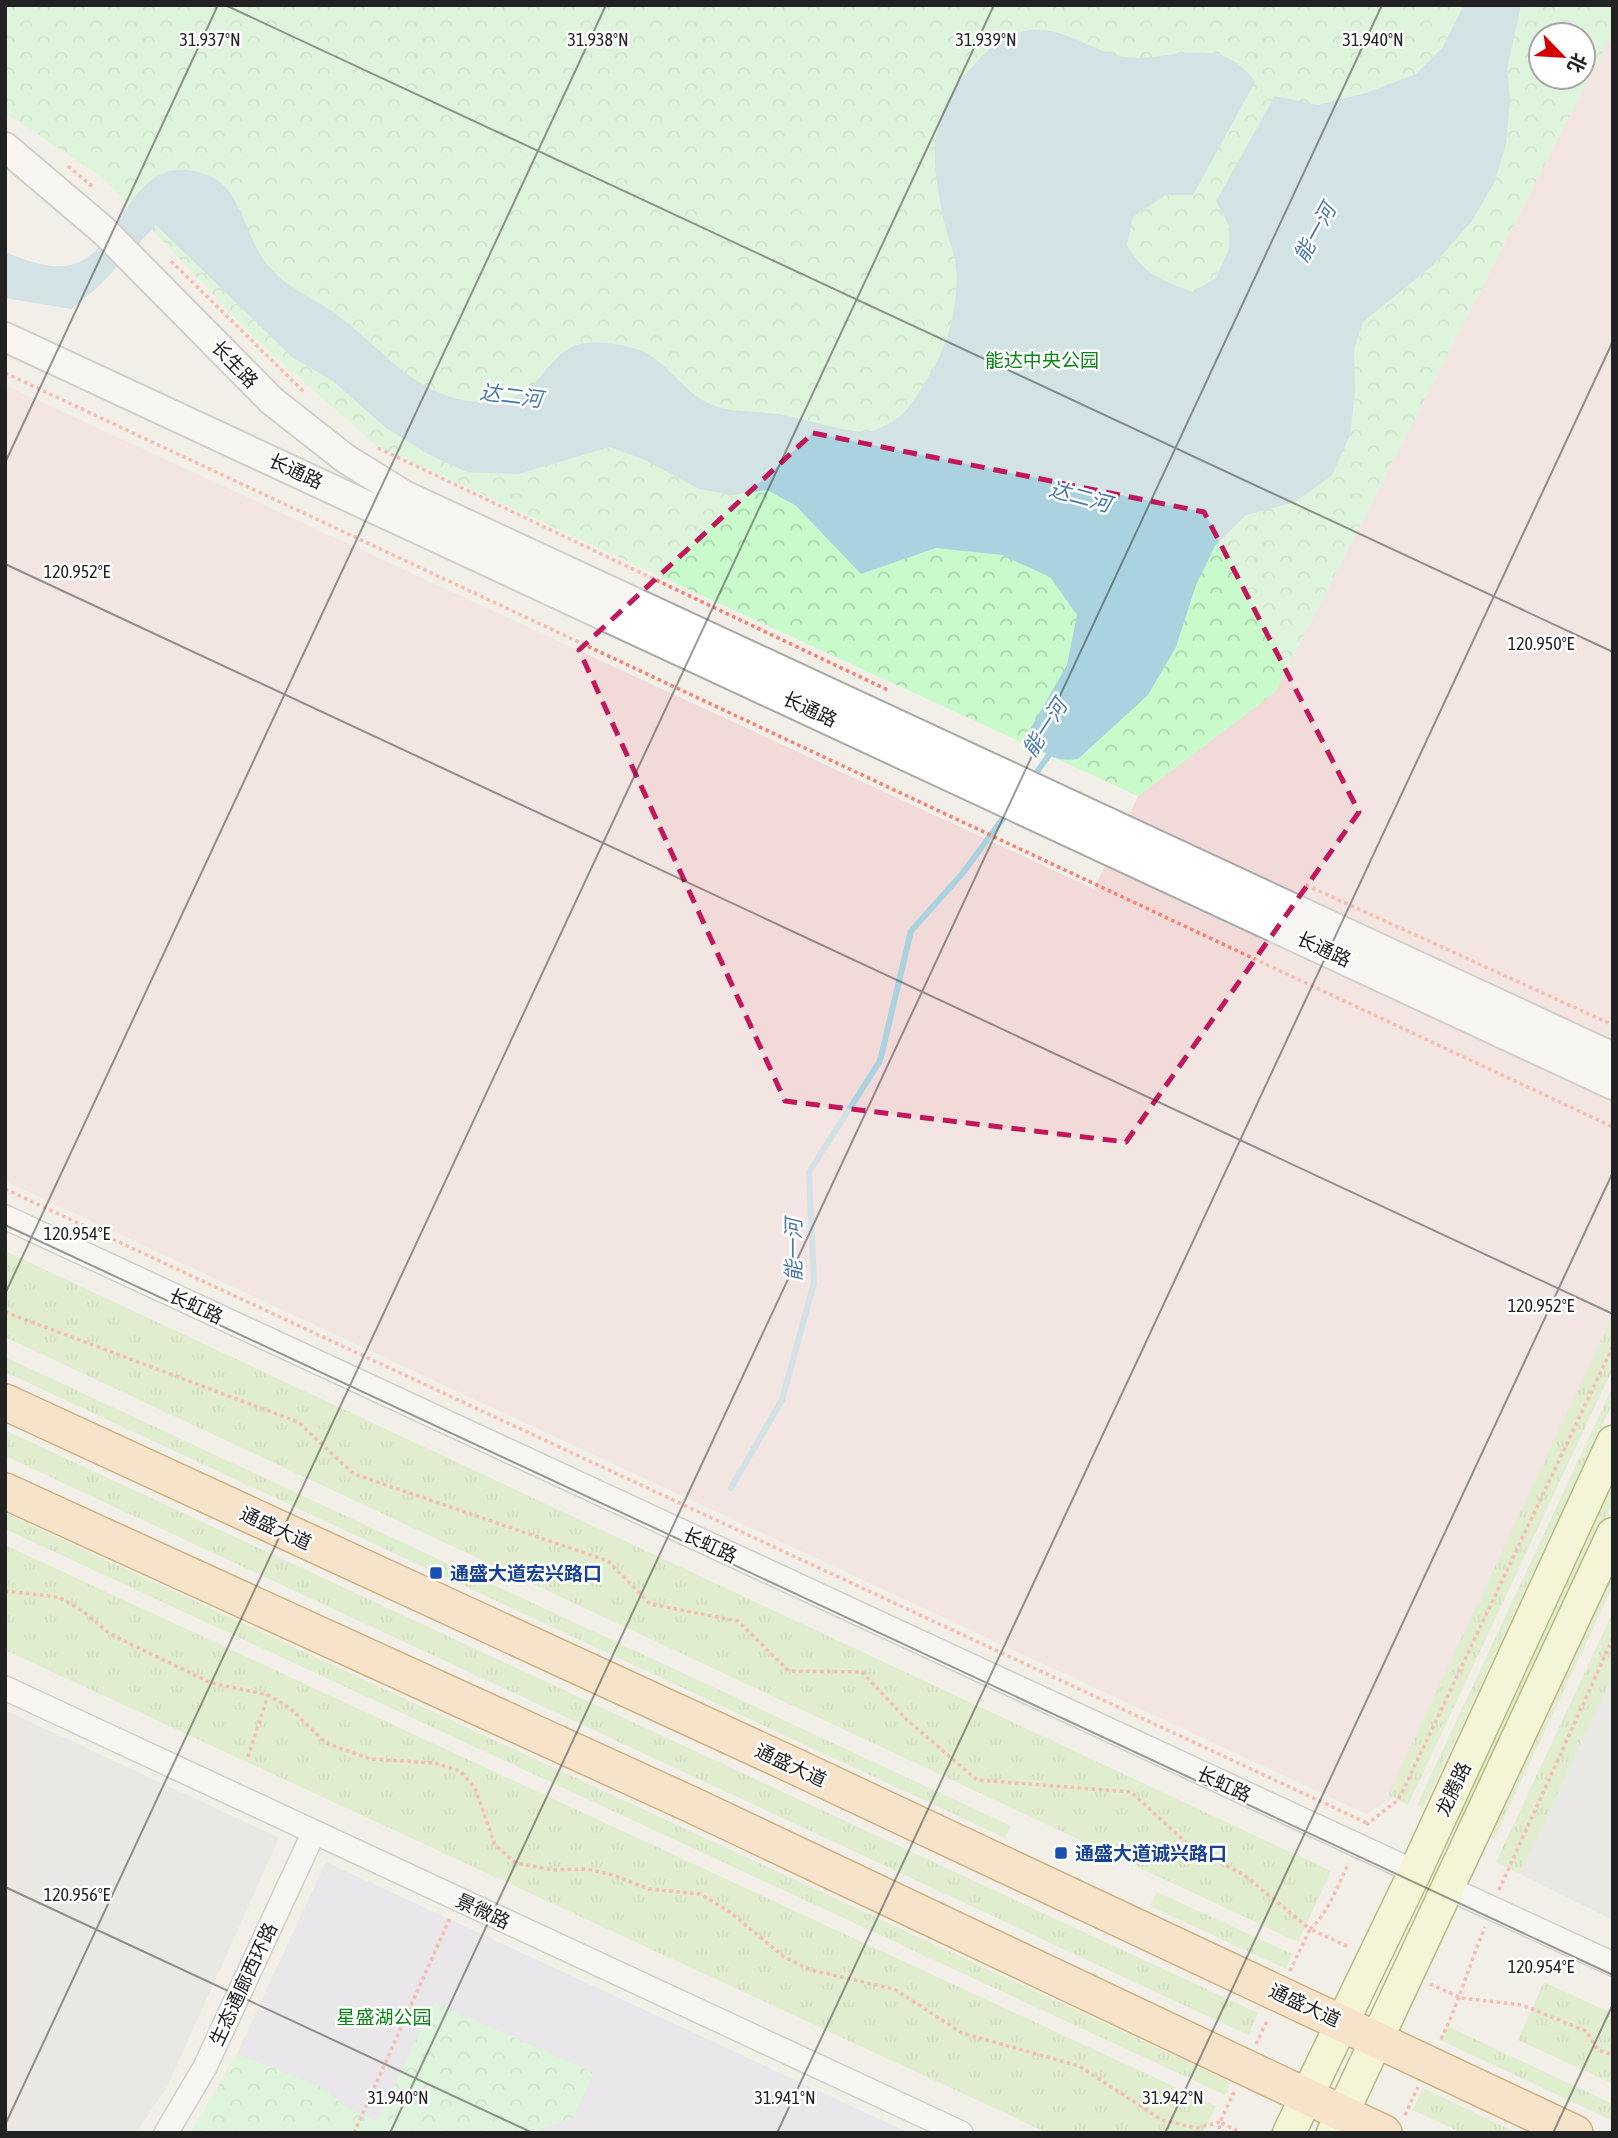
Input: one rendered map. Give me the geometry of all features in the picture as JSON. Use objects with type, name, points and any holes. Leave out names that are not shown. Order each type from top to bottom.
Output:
[{"type":"main road","name":"通盛大道","points":[[5,1402],[1343,2022],[1575,2133]]},
{"type":"main road","name":"龙腾路","points":[[1289,2133],[1415,1872],[1613,1442]]},
{"type":"main road","points":[[5,1491],[690,1804],[1306,2097],[1338,2123],[1384,2133]]},
{"type":"main road","name":"龙腾路","points":[[1338,2123],[1613,1534]]},
{"type":"street","name":"长生路","points":[[5,148],[104,231],[272,401],[325,443],[404,495],[495,539]]},
{"type":"street","name":"长通路","points":[[5,337],[1613,1085]]},
{"type":"street","name":"长通路","points":[[495,539],[1613,1057]]},
{"type":"street","name":"长虹路","points":[[5,1217],[1415,1872]]},
{"type":"street","name":"景微路","points":[[5,1688],[961,2133]]},
{"type":"street","name":"生态通廊西环路","points":[[166,2133],[205,2067],[314,1832]]},
{"type":"street","points":[[1448,1888],[1613,1964]]},
{"type":"path","points":[[169,259],[313,400]]},
{"type":"path","points":[[5,373],[1613,1127]]},
{"type":"path","points":[[367,443],[899,696]]},
{"type":"path","points":[[1298,881],[1613,1025]]},
{"type":"path","points":[[5,1189],[1367,1823]]},
{"type":"path","points":[[5,1312],[298,1422],[354,1474],[608,1560],[650,1604],[738,1621],[789,1671],[862,1672],[908,1720],[977,1780],[1131,1792],[1191,1847],[1244,1875],[1310,1929],[1331,1902],[1351,1857]]},
{"type":"path","points":[[1362,1834],[1367,1823],[1399,1799],[1613,1346]]},
{"type":"path","points":[[5,1591],[59,1597],[84,1612],[110,1634],[211,1683],[268,1695],[290,1707],[326,1743],[370,1759],[434,1763],[460,1771],[475,1788],[495,1845],[516,1863],[553,1870],[587,1869],[613,1875],[649,1889],[700,1894],[730,1912],[784,1957],[811,1970],[894,1989],[962,2033],[1079,2066],[1162,2120],[1197,2128],[1220,2122],[1219,2133]]},
{"type":"path","points":[[1498,1893],[1613,1638]]},
{"type":"path","points":[[248,1757],[268,1695]]},
{"type":"path","points":[[356,2132],[451,1916]]},
{"type":"path","points":[[1488,1919],[1462,1983],[1461,1998],[1522,2005],[1586,2031],[1598,2050],[1613,2056]]},
{"type":"highlighted area","points":[[813,433],[1204,512],[1359,812],[1126,1142],[785,1101],[579,650]]},
{"type":"shaded area","points":[[1613,37],[1613,1336],[1395,1796],[1366,1814],[5,1181],[5,385],[1094,889],[1138,796],[1275,692],[1582,91],[1597,91],[1597,63]]},
{"type":"shaded area","points":[[1613,1674],[1613,1920],[1520,1874]]},
{"type":"shaded area","points":[[5,1710],[279,1838],[167,2087],[136,2133],[5,2133]]},
{"type":"shaded area","name":"星盛湖公园","points":[[326,1862],[909,2133],[528,2133],[572,2119],[594,2073],[434,2002],[377,2121],[345,2107],[322,2087],[237,2054]]},
{"type":"green space","name":"能达中央公园","points":[[5,5],[1613,5],[1613,37],[1597,63],[1597,21],[1527,21],[1527,91],[1582,91],[1275,692],[1138,796],[377,446],[255,339],[101,176],[5,113]]},
{"type":"green space","points":[[5,1251],[1331,1871],[1298,1942],[5,1337]]},
{"type":"green space","points":[[1613,1314],[1613,1368],[1408,1805],[1388,1795]]},
{"type":"green space","points":[[5,1357],[1011,1826],[1005,1838],[5,1372]]},
{"type":"green space","points":[[1613,1386],[1613,1402],[1423,1808],[1417,1805]]},
{"type":"green space","points":[[5,1430],[1258,2013],[1248,2035],[5,1456]]},
{"type":"green space","points":[[1613,1460],[1613,1503],[1463,1826],[1456,1823],[1538,1647],[1567,1558]]},
{"type":"green space","points":[[5,1513],[1231,2082],[1225,2095],[5,1529]]},
{"type":"green space","points":[[5,1545],[1216,2106],[1203,2133],[1048,2133],[5,1650]]},
{"type":"green space","points":[[1613,1563],[1613,1586],[1494,1839],[1486,1835]]},
{"type":"green space","points":[[1613,1612],[1613,1675],[1520,1874],[1496,1862]]},
{"type":"green space","name":"星盛湖公园","points":[[326,1862],[909,2133],[190,2133],[237,2054]]},
{"type":"green space","points":[[1157,1892],[1292,1954],[1286,1969],[1150,1906]]},
{"type":"green space","points":[[1544,1982],[1613,2014],[1613,2084],[1518,2040]]},
{"type":"green space","points":[[1447,2026],[1613,2104],[1613,2121],[1440,2040]]},
{"type":"green space","points":[[1423,2088],[1517,2133],[1462,2133],[1413,2110]]},
{"type":"water","name":"达二河","points":[[1464,5],[1521,5],[1507,69],[1510,100],[1506,145],[1494,183],[1472,221],[1433,265],[1363,322],[1354,349],[1355,392],[1350,435],[1332,475],[1295,502],[1246,515],[1215,546],[1196,585],[1176,647],[1148,695],[1078,759],[1062,759],[1048,755],[1028,733],[1067,665],[1077,615],[1050,577],[1002,555],[936,548],[861,574],[795,505],[767,490],[733,495],[699,489],[645,460],[610,447],[518,474],[467,472],[428,454],[386,428],[333,381],[292,357],[156,225],[98,287],[71,309],[5,298],[5,252],[48,265],[74,264],[91,255],[106,239],[145,185],[162,174],[183,170],[210,176],[229,191],[259,253],[281,279],[337,315],[388,359],[432,390],[474,402],[503,400],[517,396],[529,388],[555,360],[574,346],[605,343],[646,353],[697,397],[715,406],[787,416],[852,431],[871,431],[895,420],[909,406],[935,366],[951,325],[956,297],[956,268],[937,181],[936,141],[946,104],[957,86],[991,48],[1022,32],[1045,30],[1127,57],[1190,53],[1218,55],[1243,68],[1255,82],[1193,195],[1165,195],[1133,217],[1127,245],[1133,255],[1154,275],[1193,292],[1216,278],[1229,249],[1229,226],[1216,201],[1275,96],[1318,105],[1366,93],[1416,74],[1443,47]]},
{"type":"waterway","name":"能一河","points":[[1032,779],[1054,748]]},
{"type":"waterway","name":"能一河","points":[[731,1488],[782,1400],[814,1283],[809,1172],[880,1061],[911,931],[962,874],[1007,813]]},
{"type":"place","name":"通盛大道宏兴路口","points":[[436,1573]]},
{"type":"place","name":"通盛大道诚兴路口","points":[[1061,1853]]}]
